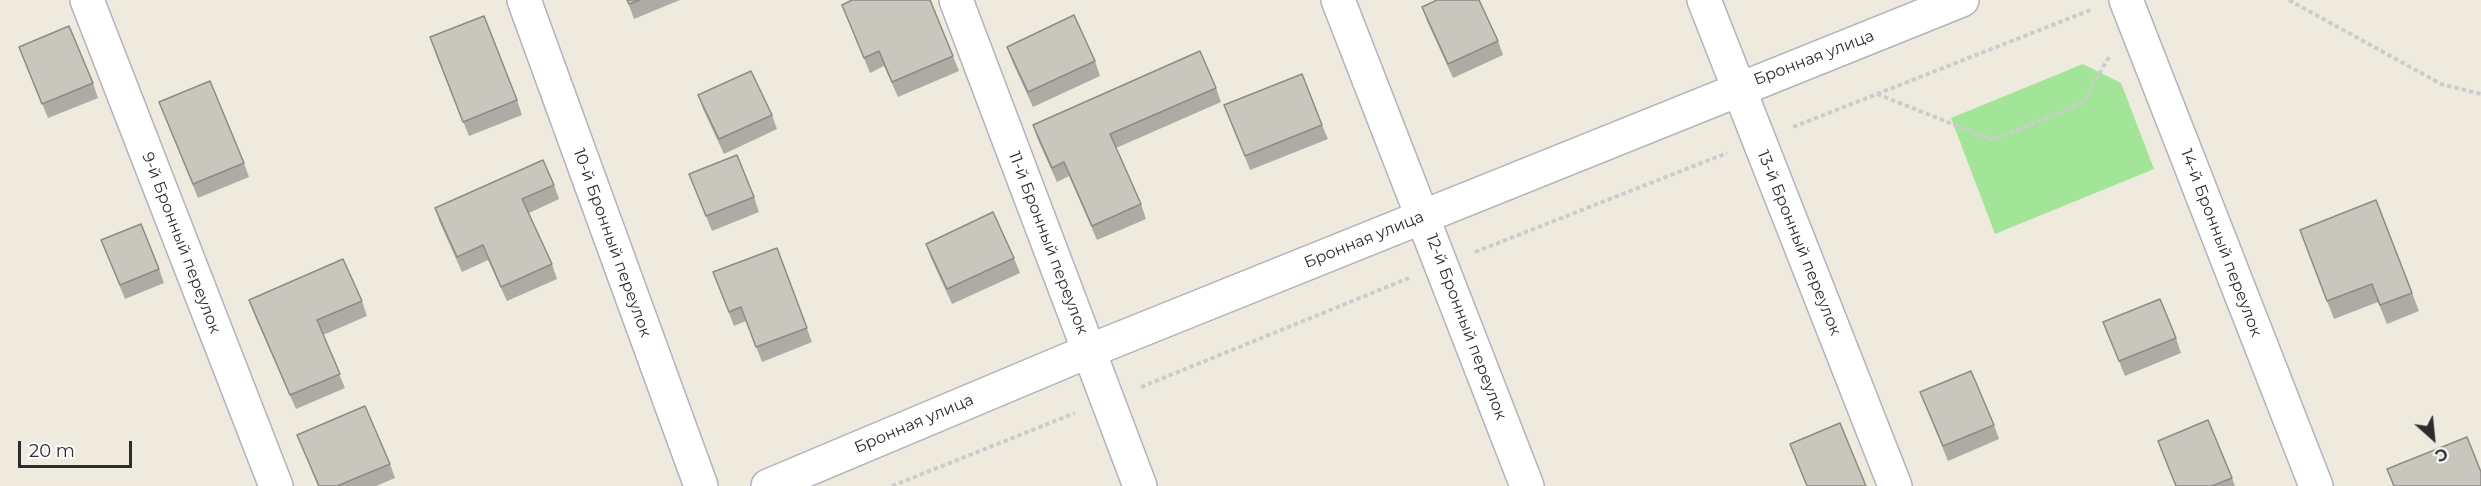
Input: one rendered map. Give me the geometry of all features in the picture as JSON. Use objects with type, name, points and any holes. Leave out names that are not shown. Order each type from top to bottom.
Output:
[{"type":"street","name":"9-й Бронный переулок","points":[[87,0],[276,486]]},
{"type":"street","name":"10-й Бронный переулок","points":[[524,0],[700,486]]},
{"type":"street","name":"11-й Бронный переулок","points":[[956,0],[1140,486]]},
{"type":"street","name":"12-й Бронный переулок","points":[[1338,0],[1527,486]]},
{"type":"street","name":"13-й Бронный переулок","points":[[1704,0],[1895,486]]},
{"type":"street","name":"Бронная улица","points":[[768,486],[1089,351],[1737,88],[1962,0]]},
{"type":"street","name":"14-й Бронный переулок","points":[[2115,2],[2316,486]]},
{"type":"path","points":[[2289,0],[2441,84],[2481,94]]},
{"type":"path","points":[[892,486],[1442,265],[2115,2]]},
{"type":"path","points":[[1877,94],[1993,140],[2082,104],[2110,56]]},
{"type":"green space","points":[[2083,64],[2121,83],[2154,169],[1995,234],[1951,118]]},
{"type":"building","points":[[627,0],[640,0],[629,4]]},
{"type":"building","points":[[852,0],[930,0],[953,56],[892,82],[879,51],[864,58],[842,5]]},
{"type":"building","points":[[1437,0],[1479,0],[1498,41],[1448,64],[1422,7]]},
{"type":"building","points":[[1074,15],[1095,61],[1028,92],[1007,47]]},
{"type":"building","points":[[484,16],[517,100],[463,122],[430,37]]},
{"type":"building","points":[[69,26],[93,83],[42,104],[19,47]]},
{"type":"building","points":[[1200,51],[1216,88],[1110,134],[1141,204],[1092,226],[1064,162],[1052,168],[1033,125]]},
{"type":"building","points":[[751,71],[772,115],[719,139],[698,95]]},
{"type":"building","points":[[1302,74],[1322,125],[1245,156],[1224,105]]},
{"type":"building","points":[[210,81],[244,163],[193,184],[159,102]]},
{"type":"building","points":[[737,155],[754,197],[706,216],[689,174]]},
{"type":"building","points":[[543,160],[554,185],[522,199],[552,264],[501,287],[483,245],[457,257],[435,208]]},
{"type":"building","points":[[2376,200],[2412,293],[2380,305],[2372,284],[2327,301],[2300,230]]},
{"type":"building","points":[[993,212],[1014,258],[947,289],[926,244]]},
{"type":"building","points":[[141,224],[159,269],[120,285],[101,240]]},
{"type":"building","points":[[777,248],[807,328],[756,347],[741,307],[729,312],[713,272]]},
{"type":"building","points":[[343,259],[362,301],[317,320],[340,374],[290,395],[249,300]]},
{"type":"building","points":[[2160,299],[2176,338],[2119,361],[2103,322]]},
{"type":"building","points":[[1971,371],[1994,425],[1943,446],[1920,392]]},
{"type":"building","points":[[365,406],[390,464],[337,486],[319,486],[297,435]]},
{"type":"building","points":[[2208,420],[2232,478],[2212,486],[2176,486],[2158,441]]},
{"type":"building","points":[[1840,423],[1866,486],[1807,486],[1790,444]]},
{"type":"building","points":[[2467,437],[2481,472],[2481,486],[2394,486],[2387,469]]}]
